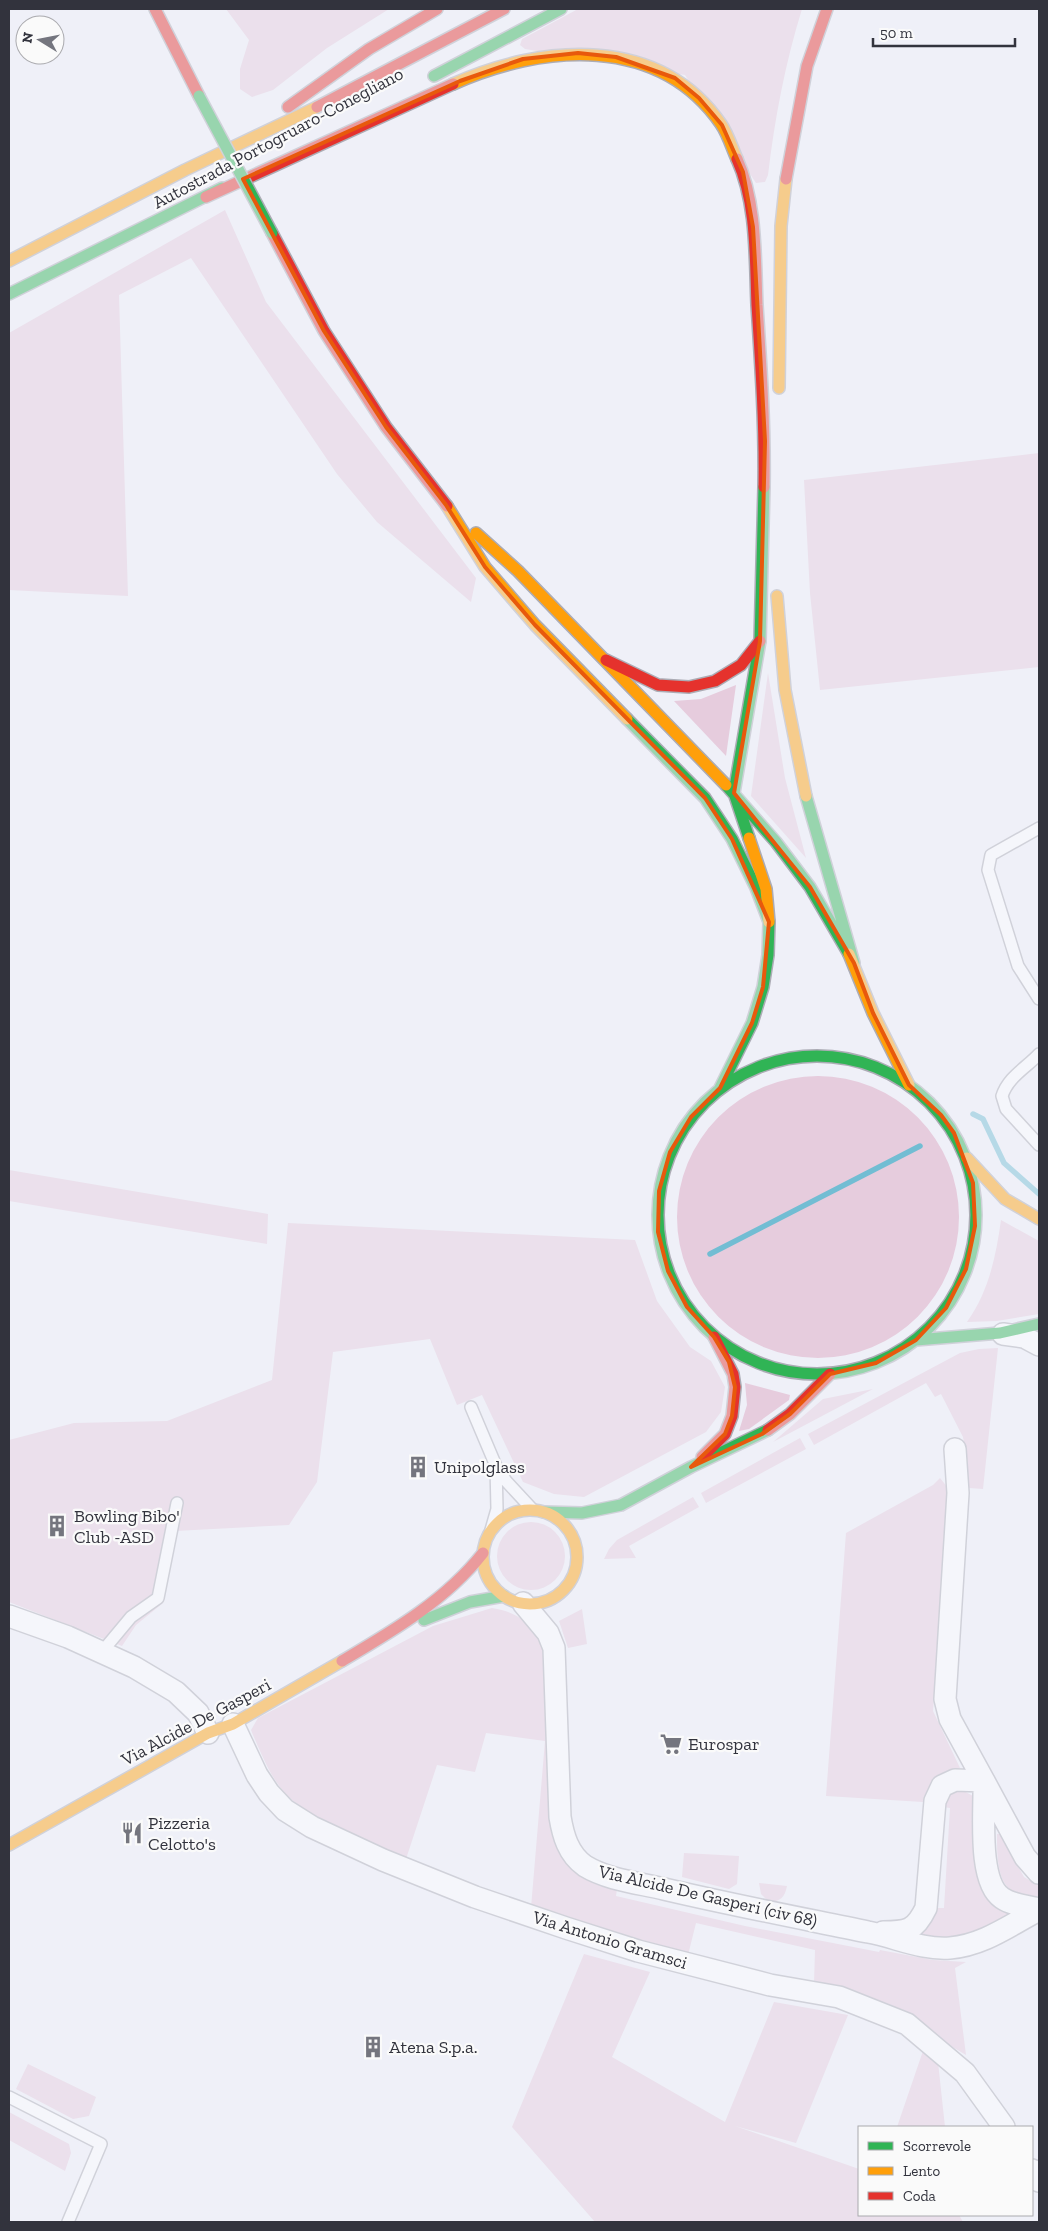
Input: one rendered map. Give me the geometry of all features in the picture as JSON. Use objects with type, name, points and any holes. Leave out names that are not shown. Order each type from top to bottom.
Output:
[{"type":"main road","points":[[155,9],[324,331],[386,427],[446,505],[485,566],[536,625],[705,798],[732,839],[756,888],[769,922]]},
{"type":"main road","points":[[185,170],[280,114],[369,49],[437,9]]},
{"type":"main road","name":"Autostrada Portogruaro-Conegliano","points":[[9,261],[185,170],[334,99],[504,9]]},
{"type":"main road","name":"Autostrada Portogruaro-Conegliano","points":[[423,82],[561,9]]},
{"type":"main road","points":[[779,404],[781,226],[787,169],[807,66],[826,9]]},
{"type":"main road","points":[[206,197],[460,81],[523,59],[578,53],[616,57],[645,65],[675,78],[699,98],[722,126],[743,172],[752,227],[765,441],[760,641],[734,793],[766,889],[769,922],[768,955],[763,987],[752,1023],[720,1088]]},
{"type":"main road","name":"Autostrada Portogruaro-Conegliano","points":[[9,294],[206,197],[388,100]]},
{"type":"main road","points":[[446,505],[518,571],[734,793],[776,842],[810,888],[854,962]]},
{"type":"main road","points":[[777,589],[782,667],[794,749],[821,861],[873,1013],[909,1085]]},
{"type":"main road","points":[[606,660],[658,685],[689,687],[716,681],[741,665],[760,641]]},
{"type":"main road","points":[[805,1055],[836,1056],[866,1063],[909,1085],[941,1115],[963,1153],[973,1183],[975,1226],[966,1269],[946,1308],[916,1340],[896,1353],[876,1363],[830,1374],[799,1374],[769,1367],[740,1355],[714,1337],[687,1307],[668,1271],[658,1223],[659,1191],[670,1152],[691,1116],[720,1088],[746,1072],[775,1061],[805,1055]]},
{"type":"main road","points":[[963,1153],[1005,1199],[1039,1219]]},
{"type":"main road","points":[[916,1340],[1000,1334],[1039,1324]]},
{"type":"main road","points":[[691,1467],[725,1434],[732,1416],[735,1387],[733,1374],[714,1337]]},
{"type":"main road","points":[[544,1512],[563,1523],[574,1543],[576,1554],[574,1572],[564,1588],[550,1599],[541,1602],[514,1600],[490,1582],[485,1573],[483,1553],[491,1530],[509,1514],[532,1510],[582,1513],[621,1504],[691,1467],[762,1434],[790,1414],[830,1374]]},
{"type":"main road","points":[[602,1523],[621,1504]]},
{"type":"main road","points":[[576,1554],[586,1542]]},
{"type":"main road","name":"Via Alcide De Gasperi","points":[[9,1845],[208,1733],[233,1724],[398,1628],[464,1576],[483,1553]]},
{"type":"main road","name":"Via Alcide De Gasperi","points":[[398,1628],[470,1602],[514,1600]]},
{"type":"street","points":[[973,1183],[985,1196],[1012,1217],[1039,1232]]},
{"type":"street","points":[[1000,1334],[1024,1337],[1039,1345]]},
{"type":"street","points":[[955,1449],[958,1494],[945,1699],[950,1719],[1025,1857],[1039,1873]]},
{"type":"street","name":"Via Alcide De Gasperi (civ 68)","points":[[514,1600],[548,1632],[554,1648],[560,1817],[564,1838],[571,1852],[583,1864],[610,1876],[747,1909],[871,1932],[904,1943],[937,1948],[970,1946],[992,1937],[1039,1909]]},
{"type":"street","points":[[9,1616],[68,1637],[134,1668],[176,1692],[198,1714],[208,1733]]},
{"type":"street","name":"Via Antonio Gramsci","points":[[233,1724],[257,1775],[271,1797],[285,1810],[312,1827],[420,1875],[566,1928],[638,1951],[770,1985],[839,1997],[907,2024],[965,2072],[1003,2126]]},
{"type":"street","name":"Via Alcide De Gasperi (civ 68)","points":[[871,1932],[906,1932],[920,1920],[926,1908],[937,1794],[942,1786],[955,1780],[984,1781]]},
{"type":"street","points":[[984,1781],[988,1876],[1001,1898],[1039,1909]]},
{"type":"lane","points":[[1039,828],[991,855],[988,870],[1018,966],[1039,999]]},
{"type":"lane","points":[[1039,1054],[1026,1068],[1012,1077],[1002,1096],[1006,1109],[1039,1145]]},
{"type":"lane","points":[[470,1407],[496,1466],[506,1481],[532,1510]]},
{"type":"lane","points":[[491,1530],[497,1508],[496,1466]]},
{"type":"lane","points":[[101,1653],[130,1617],[158,1598],[177,1504]]},
{"type":"lane","points":[[9,2097],[101,2144],[68,2222]]},
{"type":"highlighted area","points":[[578,53],[616,57],[675,78],[699,98],[722,125],[743,172],[753,227],[765,441],[760,641],[734,793],[810,887],[854,963],[873,1013],[909,1085],[941,1115],[954,1133],[973,1183],[975,1226],[966,1269],[946,1308],[916,1340],[876,1363],[830,1374],[790,1414],[762,1434],[691,1467],[725,1434],[732,1416],[735,1387],[729,1362],[714,1337],[687,1307],[668,1271],[658,1232],[659,1191],[670,1152],[691,1117],[720,1088],[752,1023],[763,987],[769,922],[732,839],[705,798],[535,625],[485,567],[446,505],[386,427],[324,331],[243,179],[460,81],[523,59]]},
{"type":"shaded area","points":[[226,9],[389,9],[327,48],[273,90],[252,97],[240,89],[240,69],[249,40]]},
{"type":"shaded area","points":[[578,9],[802,9],[777,111],[768,175],[765,182],[756,183],[685,75],[525,49],[520,45],[522,39]]},
{"type":"shaded area","points":[[225,210],[266,302],[476,578],[471,602],[377,522],[337,474],[191,258],[119,295],[128,596],[9,590],[9,333]]},
{"type":"shaded area","points":[[1039,453],[1039,667],[820,690],[810,593],[804,480]]},
{"type":"shaded area","points":[[768,673],[785,778],[806,858],[751,796]]},
{"type":"shaded area","points":[[736,685],[726,756],[674,701],[701,699]]},
{"type":"shaded area","points":[[818,1076],[846,1079],[872,1087],[896,1100],[918,1117],[935,1139],[948,1163],[956,1189],[959,1217],[956,1245],[948,1271],[935,1295],[918,1317],[896,1334],[872,1347],[846,1355],[818,1358],[790,1355],[764,1347],[740,1334],[718,1317],[701,1295],[688,1271],[680,1245],[677,1217],[680,1189],[688,1163],[701,1139],[718,1117],[740,1100],[764,1087],[790,1079]]},
{"type":"shaded area","points":[[9,1170],[268,1214],[267,1244],[9,1201]]},
{"type":"shaded area","points":[[1001,1220],[1039,1241],[1039,1314],[997,1321],[967,1322],[986,1286],[997,1247]]},
{"type":"shaded area","points":[[288,1223],[635,1240],[657,1301],[690,1347],[711,1361],[725,1387],[721,1412],[706,1432],[584,1497],[554,1494],[523,1482],[482,1395],[457,1405],[430,1339],[333,1352],[317,1482],[289,1525],[175,1531],[163,1603],[136,1625],[122,1646],[9,1602],[9,1440],[74,1423],[167,1421],[272,1380]]},
{"type":"shaded area","points":[[998,1348],[983,1489],[969,1488],[967,1458],[963,1437],[941,1394],[935,1397],[926,1383],[814,1445],[808,1434],[960,1353]]},
{"type":"shaded area","points":[[745,1383],[790,1395],[789,1400],[749,1429],[739,1431],[747,1405]]},
{"type":"shaded area","points":[[873,1389],[773,1442],[823,1399]]},
{"type":"shaded area","points":[[800,1438],[806,1449],[706,1503],[701,1493]]},
{"type":"shaded area","points":[[940,1478],[948,1488],[949,1502],[933,1711],[960,1768],[935,1778],[923,1802],[826,1796],[846,1533],[933,1485]]},
{"type":"shaded area","points":[[693,1497],[699,1507],[629,1546],[636,1558],[604,1559],[609,1549],[617,1540]]},
{"type":"shaded area","points":[[531,1522],[544,1525],[555,1532],[562,1543],[565,1556],[562,1569],[555,1580],[544,1587],[531,1590],[518,1587],[507,1580],[500,1569],[497,1556],[500,1543],[507,1532],[518,1525]]},
{"type":"shaded area","points":[[492,1608],[503,1610],[526,1623],[537,1636],[547,1654],[553,1832],[562,1855],[575,1871],[594,1882],[617,1889],[616,1896],[745,1926],[879,1952],[880,1950],[933,1960],[966,1962],[955,1968],[966,2055],[877,2002],[814,1984],[815,1950],[696,1923],[688,1955],[531,1908],[545,1741],[486,1733],[475,1772],[437,1765],[406,1859],[343,1832],[313,1816],[281,1789],[267,1766],[251,1730],[258,1718],[433,1626]]},
{"type":"shaded area","points":[[582,1609],[587,1644],[568,1648],[559,1621]]},
{"type":"shaded area","points":[[962,1790],[973,1796],[977,1804],[979,1880],[986,1895],[1009,1913],[993,1924],[962,1938],[948,1939],[923,1935],[919,1933],[935,1908],[944,1908],[950,1808],[943,1807],[951,1793]]},
{"type":"shaded area","points":[[997,1834],[1000,1834],[1024,1877],[1039,1886],[1039,1896],[1025,1896],[1015,1893],[1007,1887],[1002,1879],[999,1868]]},
{"type":"shaded area","points":[[684,1853],[739,1856],[737,1884],[729,1889],[682,1877]]},
{"type":"shaded area","points":[[759,1883],[787,1886],[781,1898],[769,1902],[761,1894]]},
{"type":"shaded area","points":[[584,1954],[650,1972],[612,2057],[725,2122],[774,2002],[848,2015],[796,2143],[735,2126],[858,2169],[858,2216],[960,2216],[963,2222],[595,2222],[512,2127]]},
{"type":"shaded area","points":[[924,2048],[938,2062],[945,2126],[897,2126]]},
{"type":"shaded area","points":[[28,2064],[96,2097],[89,2116],[73,2119],[16,2089]]},
{"type":"shaded area","points":[[9,2112],[69,2144],[71,2153],[65,2171],[9,2140]]},
{"type":"waterway","points":[[973,1114],[983,1119],[1004,1163],[1039,1194]]},
{"type":"waterway","points":[[710,1254],[920,1146]]},
{"type":"traffic: fast","points":[[434,76],[561,9]]},
{"type":"traffic: fast","points":[[199,96],[272,233]]},
{"type":"traffic: fast","points":[[9,294],[222,188]]},
{"type":"traffic: fast","points":[[749,838],[734,793],[760,641],[764,487]]},
{"type":"traffic: fast","points":[[627,719],[705,798],[732,839],[756,888],[769,922],[768,955],[763,987],[752,1023],[720,1088]]},
{"type":"traffic: fast","points":[[726,785],[776,842],[810,887],[849,954]]},
{"type":"traffic: fast","points":[[806,796],[854,963]]},
{"type":"traffic: fast","points":[[817,1056],[848,1059],[878,1068],[918,1092],[940,1114],[964,1154],[973,1184],[976,1215],[973,1246],[964,1276],[940,1316],[918,1338],[878,1362],[848,1371],[817,1374],[786,1371],[756,1362],[716,1338],[694,1316],[670,1276],[661,1246],[658,1215],[661,1184],[670,1154],[694,1114],[716,1092],[756,1068],[786,1059],[817,1056]]},
{"type":"traffic: fast","points":[[916,1340],[1000,1333],[1039,1324]]},
{"type":"traffic: fast","points":[[544,1512],[582,1513],[621,1505],[691,1467],[768,1430]]},
{"type":"traffic: fast","points":[[424,1620],[470,1602],[504,1596]]},
{"type":"traffic: slow","points":[[453,84],[488,71],[524,61],[561,55],[597,55],[632,61],[665,74],[695,95],[721,124],[737,159]]},
{"type":"traffic: slow","points":[[9,261],[185,170],[317,107]]},
{"type":"traffic: slow","points":[[779,388],[781,226],[786,179]]},
{"type":"traffic: slow","points":[[447,506],[485,567],[535,625],[627,719]]},
{"type":"traffic: slow","points":[[476,533],[518,571],[726,785]]},
{"type":"traffic: slow","points":[[777,596],[785,690],[806,796]]},
{"type":"traffic: slow","points":[[749,838],[766,889],[769,922]]},
{"type":"traffic: slow","points":[[849,954],[873,1013],[909,1085]]},
{"type":"traffic: slow","points":[[967,1158],[1005,1199],[1039,1219]]},
{"type":"traffic: slow","points":[[530,1510],[548,1514],[563,1524],[573,1539],[577,1557],[573,1575],[563,1590],[548,1600],[530,1604],[512,1600],[497,1590],[487,1575],[483,1557],[487,1539],[497,1524],[512,1514],[530,1510]]},
{"type":"traffic: slow","points":[[9,1845],[208,1733],[233,1724],[342,1661]]},
{"type":"traffic: jam","points":[[155,9],[199,96]]},
{"type":"traffic: jam","points":[[288,107],[369,49],[437,9]]},
{"type":"traffic: jam","points":[[317,107],[504,9]]},
{"type":"traffic: jam","points":[[786,179],[807,66],[827,9]]},
{"type":"traffic: jam","points":[[206,197],[453,84]]},
{"type":"traffic: jam","points":[[737,159],[744,176],[754,230],[764,441],[764,487]]},
{"type":"traffic: jam","points":[[272,233],[324,331],[386,427],[447,506]]},
{"type":"traffic: jam","points":[[606,660],[658,685],[689,687],[715,681],[741,665],[760,641]]},
{"type":"traffic: jam","points":[[702,1457],[725,1434],[732,1416],[735,1387],[733,1374],[714,1337]]},
{"type":"traffic: jam","points":[[768,1430],[790,1414],[830,1374]]},
{"type":"traffic: jam","points":[[342,1661],[399,1626],[436,1600],[483,1553]]},
{"type":"place","name":"Unipolglass","points":[[418,1467]]},
{"type":"place","name":"Bowling Bibo' Club -ASD","points":[[57,1526]]},
{"type":"place","name":"Eurospar","points":[[671,1744]]},
{"type":"place","name":"Pizzeria Celotto's","points":[[132,1833]]},
{"type":"place","name":"Atena S.p.a.","points":[[373,2047]]}]
